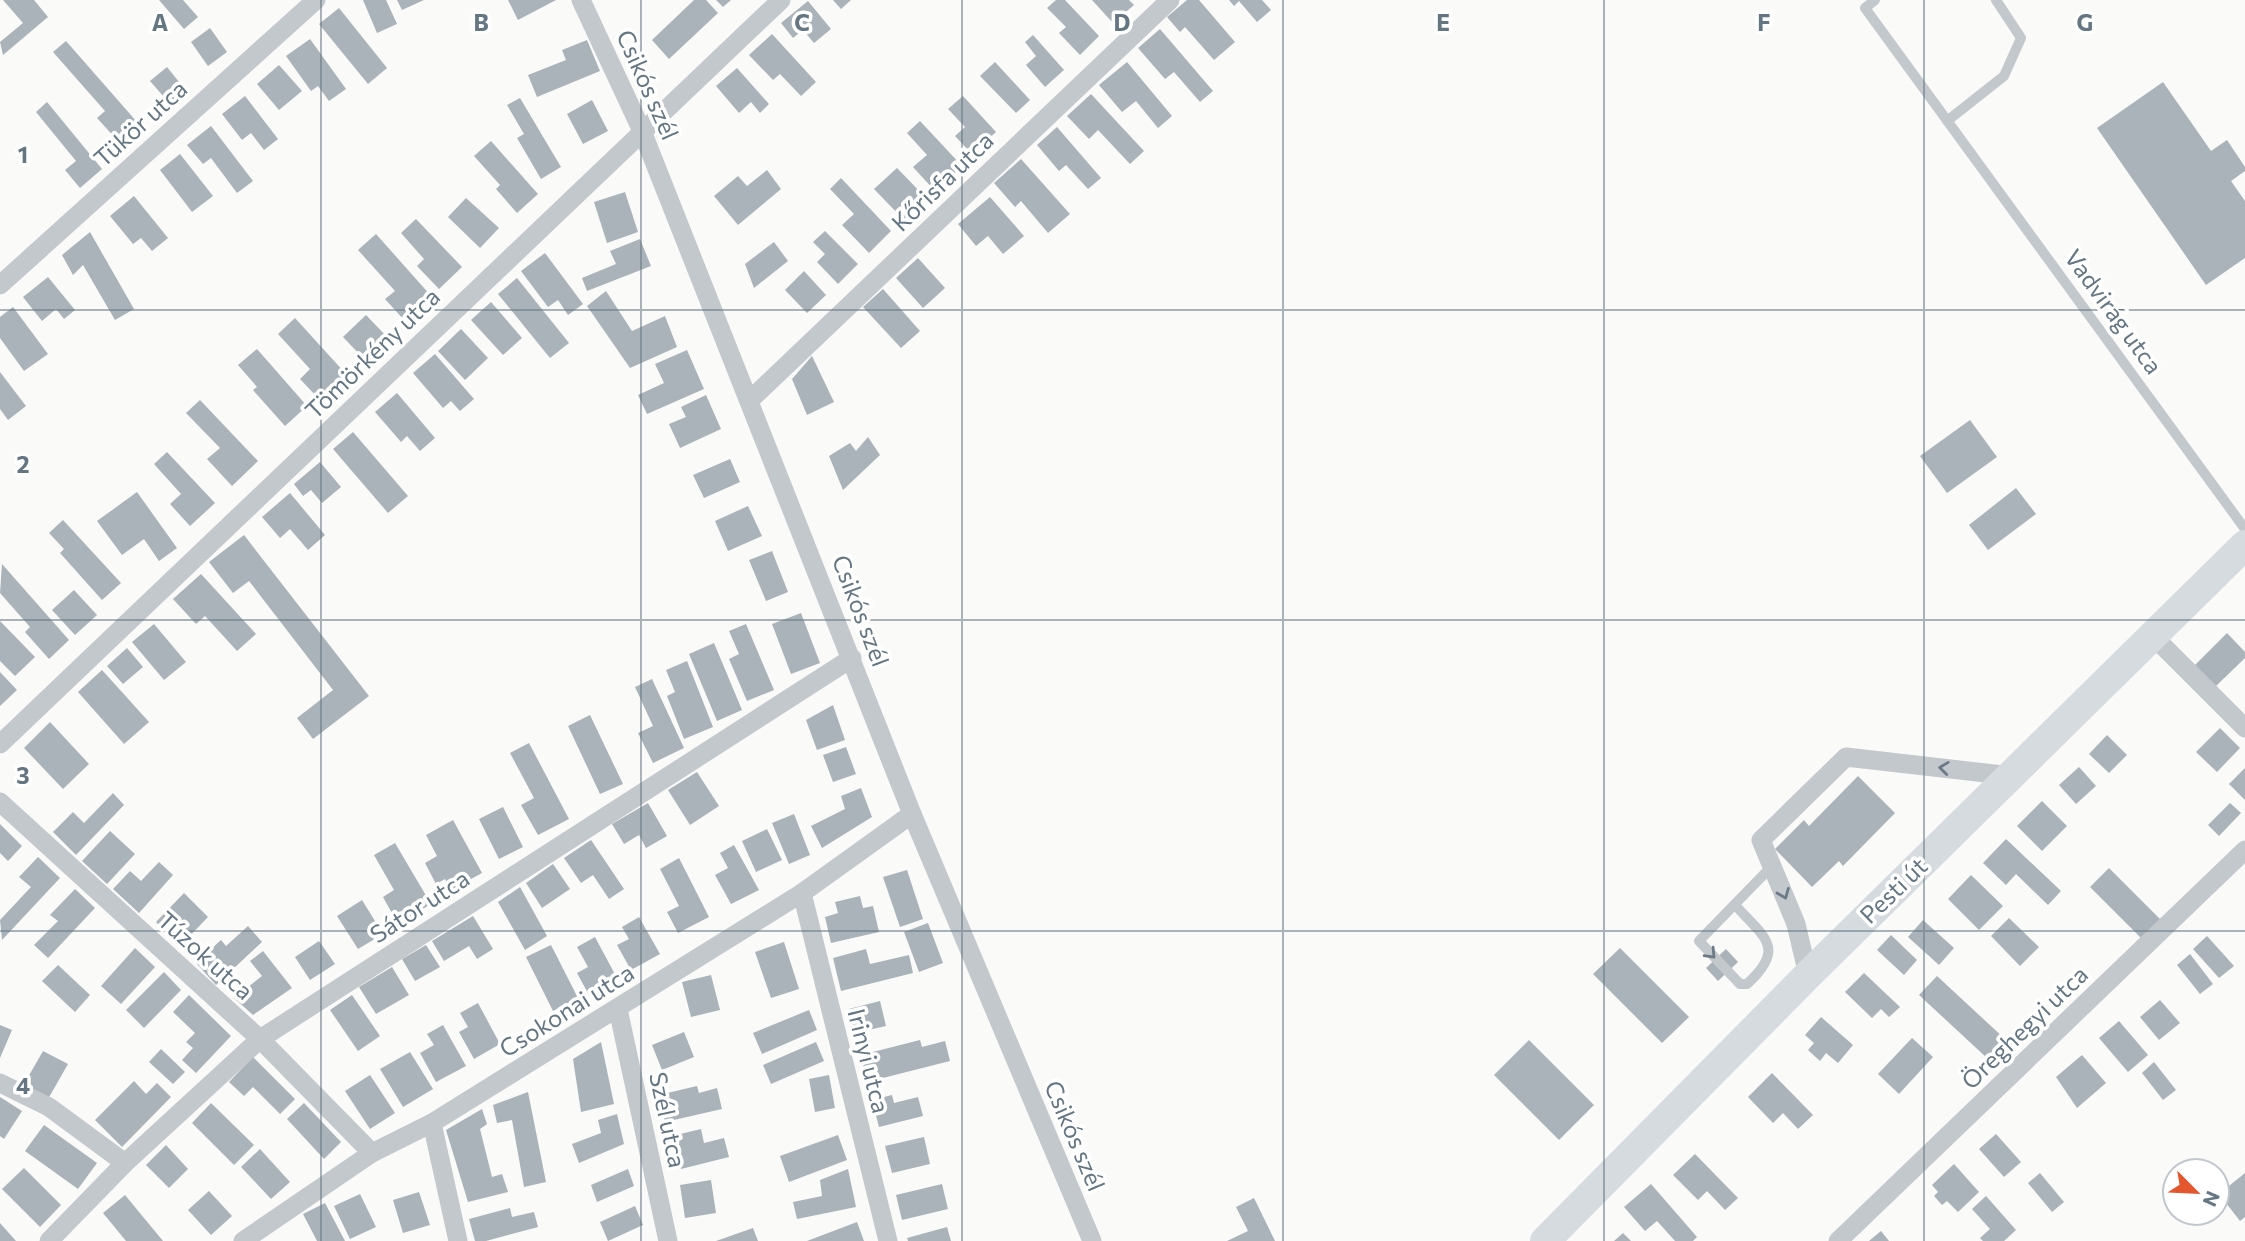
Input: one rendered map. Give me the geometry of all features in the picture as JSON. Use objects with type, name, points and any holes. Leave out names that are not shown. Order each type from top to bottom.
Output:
[{"type":"main road","name":"Pesti út","points":[[1545,1241],[1808,975],[2245,545]]},
{"type":"street","name":"Tükör utca","points":[[0,285],[316,0]]},
{"type":"street","name":"Csikós szél","points":[[581,0],[642,131],[912,814],[1092,1241]]},
{"type":"street","name":"Tömörkény utca","points":[[0,744],[781,0]]},
{"type":"street","name":"Kőrisfa utca","points":[[750,400],[1170,0]]},
{"type":"street","points":[[2154,637],[2245,728]]},
{"type":"street","name":"Sátor utca","points":[[49,1241],[125,1163],[260,1039],[852,658]]},
{"type":"street","points":[[1808,975],[1796,924],[1761,840],[1846,757],[2012,776]]},
{"type":"street","name":"Túzok utca","points":[[0,802],[260,1039],[372,1153]]},
{"type":"street","name":"Csokonai utca","points":[[243,1241],[372,1153],[432,1123],[802,893],[912,814]]},
{"type":"street","name":"Öreghegyi utca","points":[[1838,1241],[2245,850]]},
{"type":"street","name":"Irinyi utca","points":[[802,893],[888,1241]]},
{"type":"street","name":"Szél utca","points":[[618,1009],[668,1241]]},
{"type":"street","points":[[0,1083],[49,1107],[125,1163]]},
{"type":"street","points":[[432,1123],[458,1241]]},
{"type":"lane","name":"Vadvirág utca","points":[[1875,0],[1865,8],[2245,529]]},
{"type":"lane","points":[[1947,121],[2004,76],[2021,38],[1996,0]]},
{"type":"lane","points":[[1735,905],[1768,942],[1771,951],[1765,967],[1747,984],[1740,984],[1699,941],[1772,866]]},
{"type":"building","points":[[3,0],[34,0],[48,17],[3,55],[0,42],[23,23]]},
{"type":"building","points":[[159,0],[183,0],[198,17],[184,29]]},
{"type":"building","points":[[363,0],[386,0],[397,24],[377,33]]},
{"type":"building","points":[[397,0],[424,0],[402,10]]},
{"type":"building","points":[[508,0],[556,0],[518,20]]},
{"type":"building","points":[[694,0],[706,0],[718,13],[669,59],[652,40]]},
{"type":"building","points":[[716,0],[731,0],[723,7]]},
{"type":"building","points":[[833,0],[851,0],[841,9]]},
{"type":"building","points":[[1056,0],[1065,0],[1099,36],[1080,55],[1059,33],[1066,27],[1047,8]]},
{"type":"building","points":[[1092,0],[1129,0],[1134,5],[1113,23]]},
{"type":"building","points":[[1187,0],[1199,0],[1235,42],[1214,60],[1185,27],[1180,32],[1167,17]]},
{"type":"building","points":[[1229,0],[1262,0],[1271,10],[1257,22],[1239,1],[1234,6]]},
{"type":"building","points":[[808,1],[831,29],[814,43],[803,30],[793,38],[781,23]]},
{"type":"building","points":[[339,8],[387,68],[368,84],[319,24]]},
{"type":"building","points":[[210,28],[227,52],[208,66],[191,42]]},
{"type":"building","points":[[1160,29],[1213,91],[1200,102],[1174,72],[1165,79],[1138,48]]},
{"type":"building","points":[[772,34],[816,82],[801,96],[780,74],[773,80],[749,55]]},
{"type":"building","points":[[1033,35],[1064,70],[1045,87],[1026,65],[1036,56],[1025,42]]},
{"type":"building","points":[[310,39],[346,89],[329,101],[318,86],[311,91],[286,56]]},
{"type":"building","points":[[587,40],[600,71],[537,97],[528,75],[566,60],[562,50]]},
{"type":"building","points":[[66,41],[137,122],[117,140],[97,118],[105,111],[53,52]]},
{"type":"building","points":[[995,62],[1030,100],[1016,113],[980,76]]},
{"type":"building","points":[[1127,62],[1172,116],[1158,128],[1136,101],[1122,112],[1099,85]]},
{"type":"building","points":[[279,65],[302,91],[279,110],[257,84]]},
{"type":"building","points":[[167,67],[187,92],[171,105],[150,81]]},
{"type":"building","points":[[737,68],[769,104],[760,113],[751,102],[739,113],[716,86]]},
{"type":"building","points":[[2163,82],[2211,151],[2227,140],[2245,167],[2245,171],[2231,181],[2245,201],[2245,258],[2206,285],[2097,128]]},
{"type":"building","points":[[1091,94],[1144,151],[1130,164],[1098,130],[1089,139],[1067,116]]},
{"type":"building","points":[[245,96],[278,139],[264,150],[251,133],[242,140],[222,114]]},
{"type":"building","points":[[963,96],[996,132],[972,154],[955,136],[965,127],[948,109]]},
{"type":"building","points":[[520,98],[561,167],[541,179],[517,138],[524,134],[507,105]]},
{"type":"building","points":[[592,100],[608,131],[583,144],[567,114]]},
{"type":"building","points":[[47,102],[102,169],[80,188],[65,170],[76,161],[36,112]]},
{"type":"building","points":[[920,121],[962,166],[935,191],[913,167],[927,155],[907,133]]},
{"type":"building","points":[[211,126],[253,181],[237,193],[211,158],[203,164],[187,145]]},
{"type":"building","points":[[1057,127],[1101,178],[1088,189],[1066,165],[1059,171],[1037,145]]},
{"type":"building","points":[[491,141],[538,194],[517,213],[496,189],[500,185],[474,156]]},
{"type":"building","points":[[180,154],[213,196],[192,212],[160,170]]},
{"type":"building","points":[[1021,159],[1070,214],[1048,233],[1021,201],[1015,207],[994,183]]},
{"type":"building","points":[[897,168],[926,198],[904,220],[874,189]]},
{"type":"building","points":[[767,170],[781,189],[738,225],[714,196],[738,176],[747,186]]},
{"type":"building","points":[[841,178],[891,231],[869,253],[842,225],[854,214],[830,189]]},
{"type":"building","points":[[625,192],[638,232],[607,243],[594,202]]},
{"type":"building","points":[[134,196],[168,238],[152,251],[141,238],[133,244],[110,216]]},
{"type":"building","points":[[990,197],[1024,236],[1003,254],[988,236],[976,246],[958,224]]},
{"type":"building","points":[[466,198],[499,228],[480,248],[448,217]]},
{"type":"building","points":[[416,219],[462,267],[439,289],[417,266],[424,259],[401,233]]},
{"type":"building","points":[[825,231],[858,264],[838,284],[817,262],[825,254],[813,242]]},
{"type":"building","points":[[90,232],[134,309],[115,320],[83,265],[73,275],[62,255]]},
{"type":"building","points":[[376,234],[432,297],[405,321],[385,299],[395,291],[358,250]]},
{"type":"building","points":[[640,239],[651,266],[587,291],[582,278],[616,264],[610,251]]},
{"type":"building","points":[[774,242],[788,261],[754,288],[745,264]]},
{"type":"building","points":[[545,253],[583,304],[568,315],[558,300],[548,307],[521,271]]},
{"type":"building","points":[[918,258],[945,288],[923,308],[896,278]]},
{"type":"building","points":[[804,271],[826,295],[807,313],[785,290]]},
{"type":"building","points":[[48,277],[75,310],[64,319],[56,309],[42,321],[23,297]]},
{"type":"building","points":[[517,278],[569,343],[550,358],[498,294]]},
{"type":"building","points":[[883,289],[920,331],[901,348],[863,307]]},
{"type":"building","points":[[606,291],[632,331],[665,316],[677,347],[630,368],[587,306]]},
{"type":"building","points":[[491,302],[522,338],[503,355],[471,320]]},
{"type":"building","points":[[13,307],[48,354],[24,371],[0,338],[0,317]]},
{"type":"building","points":[[366,315],[387,337],[364,359],[343,337]]},
{"type":"building","points":[[295,318],[346,374],[319,399],[300,379],[310,369],[278,334]]},
{"type":"building","points":[[461,329],[488,358],[465,380],[438,351]]},
{"type":"building","points":[[257,349],[307,406],[285,426],[253,390],[257,387],[238,365]]},
{"type":"building","points":[[687,350],[704,389],[647,414],[638,395],[664,383],[655,364]]},
{"type":"building","points":[[435,354],[474,399],[460,411],[451,401],[443,408],[413,373]]},
{"type":"building","points":[[812,356],[834,402],[807,415],[792,379]]},
{"type":"building","points":[[0,372],[26,406],[8,420],[0,409]]},
{"type":"building","points":[[397,393],[435,438],[420,451],[407,436],[401,442],[375,412]]},
{"type":"building","points":[[706,395],[721,429],[680,448],[669,424],[686,417],[681,407]]},
{"type":"building","points":[[200,400],[258,461],[232,486],[207,459],[220,448],[186,413]]},
{"type":"building","points":[[1970,420],[1997,457],[1947,493],[1920,456]]},
{"type":"building","points":[[353,432],[408,496],[388,513],[333,449]]},
{"type":"building","points":[[868,437],[880,455],[843,490],[829,456],[850,443],[856,451]]},
{"type":"building","points":[[167,452],[215,503],[190,526],[170,504],[181,494],[154,464]]},
{"type":"building","points":[[730,459],[740,482],[704,498],[693,475]]},
{"type":"building","points":[[320,462],[341,487],[322,503],[311,490],[303,496],[294,484]]},
{"type":"building","points":[[2016,488],[2036,514],[1988,550],[1969,525]]},
{"type":"building","points":[[137,492],[177,548],[159,561],[144,539],[122,555],[97,521]]},
{"type":"building","points":[[290,493],[325,535],[308,550],[290,529],[280,538],[262,517]]},
{"type":"building","points":[[748,506],[762,536],[728,551],[715,521]]},
{"type":"building","points":[[63,520],[121,583],[102,600],[60,553],[64,549],[49,533]]},
{"type":"building","points":[[244,535],[369,696],[313,739],[297,718],[333,690],[249,581],[233,593],[209,562]]},
{"type":"building","points":[[772,551],[788,592],[766,601],[749,560]]},
{"type":"building","points":[[2,564],[69,640],[49,659],[25,632],[30,627],[0,593]]},
{"type":"building","points":[[201,574],[256,634],[237,651],[205,616],[196,624],[173,599]]},
{"type":"building","points":[[74,590],[97,615],[75,635],[52,610]]},
{"type":"building","points":[[801,613],[820,663],[791,674],[772,624]]},
{"type":"building","points":[[0,621],[35,657],[15,676],[0,661]]},
{"type":"building","points":[[154,624],[186,662],[164,680],[132,642]]},
{"type":"building","points":[[746,624],[774,690],[747,701],[729,659],[739,654],[729,631]]},
{"type":"building","points":[[2227,633],[2245,652],[2245,658],[2215,687],[2194,666]]},
{"type":"building","points":[[714,643],[742,710],[717,721],[689,654]]},
{"type":"building","points":[[127,648],[143,667],[123,684],[107,666]]},
{"type":"building","points":[[687,661],[713,727],[684,739],[667,696],[675,692],[666,670]]},
{"type":"building","points":[[102,670],[149,722],[124,744],[78,692]]},
{"type":"building","points":[[0,672],[17,690],[0,706]]},
{"type":"building","points":[[652,679],[684,748],[653,763],[638,733],[653,726],[635,687]]},
{"type":"building","points":[[833,705],[845,740],[817,750],[806,720]]},
{"type":"building","points":[[590,715],[623,784],[600,794],[568,726]]},
{"type":"building","points":[[50,722],[89,764],[63,789],[24,748]]},
{"type":"building","points":[[2220,728],[2240,748],[2217,772],[2196,752]]},
{"type":"building","points":[[2107,735],[2127,755],[2109,773],[2089,754]]},
{"type":"building","points":[[529,743],[569,819],[538,835],[521,805],[534,798],[510,753]]},
{"type":"building","points":[[846,747],[856,774],[833,782],[823,755]]},
{"type":"building","points":[[2079,767],[2096,786],[2076,804],[2059,785]]},
{"type":"building","points":[[2245,768],[2245,800],[2229,784]]},
{"type":"building","points":[[697,772],[719,806],[690,825],[668,790]]},
{"type":"building","points":[[1858,776],[1895,813],[1843,866],[1839,861],[1812,887],[1775,849],[1804,820],[1809,826]]},
{"type":"building","points":[[861,788],[872,817],[822,848],[811,826],[845,809],[841,796]]},
{"type":"building","points":[[113,793],[124,805],[76,855],[53,832],[73,812],[84,823]]},
{"type":"building","points":[[2042,801],[2067,826],[2042,851],[2017,826]]},
{"type":"building","points":[[648,803],[667,836],[646,848],[639,835],[624,844],[612,824]]},
{"type":"building","points":[[2230,803],[2241,813],[2219,836],[2208,825]]},
{"type":"building","points":[[503,807],[523,847],[499,859],[479,819]]},
{"type":"building","points":[[794,814],[810,855],[789,864],[772,823]]},
{"type":"building","points":[[453,820],[482,873],[451,890],[445,879],[436,884],[425,863],[437,856],[426,835]]},
{"type":"building","points":[[0,824],[22,846],[8,861],[0,853]]},
{"type":"building","points":[[767,829],[782,860],[756,872],[742,841]]},
{"type":"building","points":[[110,831],[135,854],[107,884],[82,861]]},
{"type":"building","points":[[2006,839],[2061,891],[2048,905],[2016,874],[2006,885],[1983,863]]},
{"type":"building","points":[[591,840],[624,889],[609,899],[593,875],[581,883],[564,858]]},
{"type":"building","points":[[395,843],[431,904],[398,924],[383,897],[394,890],[374,855]]},
{"type":"building","points":[[734,845],[759,890],[731,904],[715,875],[728,868],[720,853]]},
{"type":"building","points":[[38,857],[60,878],[2,940],[0,920],[31,887],[19,877]]},
{"type":"building","points":[[679,858],[709,917],[678,933],[667,912],[679,906],[660,869]]},
{"type":"building","points":[[159,862],[173,875],[139,913],[113,889],[130,871],[141,881]]},
{"type":"building","points":[[553,864],[570,889],[542,908],[526,883]]},
{"type":"building","points":[[2109,868],[2161,920],[2142,939],[2090,887]]},
{"type":"building","points":[[907,870],[923,919],[900,927],[883,877]]},
{"type":"building","points":[[1971,875],[2003,906],[1979,930],[1948,899]]},
{"type":"building","points":[[520,887],[547,936],[525,950],[498,902]]},
{"type":"building","points":[[75,889],[95,908],[48,958],[34,945],[58,921],[50,915]]},
{"type":"building","points":[[184,893],[208,917],[180,946],[156,922]]},
{"type":"building","points":[[860,896],[863,908],[873,906],[879,932],[831,943],[825,917],[838,913],[835,902]]},
{"type":"building","points":[[362,900],[383,934],[358,949],[337,916]]},
{"type":"building","points":[[473,916],[493,949],[477,959],[469,946],[444,961],[432,941]]},
{"type":"building","points":[[639,917],[660,954],[631,970],[617,945],[629,939],[622,927]]},
{"type":"building","points":[[2009,918],[2039,947],[2020,966],[1991,936]]},
{"type":"building","points":[[1923,920],[1954,948],[1939,965],[1908,937]]},
{"type":"building","points":[[928,923],[943,963],[919,972],[904,932]]},
{"type":"building","points":[[248,926],[262,942],[216,985],[196,963],[221,940],[226,946]]},
{"type":"building","points":[[1891,935],[1917,960],[1904,975],[1877,950]]},
{"type":"building","points":[[2207,936],[2234,966],[2219,978],[2193,949]]},
{"type":"building","points":[[595,937],[618,980],[589,995],[577,973],[588,967],[577,947]]},
{"type":"building","points":[[319,941],[335,964],[310,980],[295,957]]},
{"type":"building","points":[[784,942],[799,989],[771,998],[755,952]]},
{"type":"building","points":[[426,945],[440,967],[415,981],[402,959]]},
{"type":"building","points":[[551,945],[578,998],[553,1011],[526,957]]},
{"type":"building","points":[[135,948],[155,967],[121,1004],[101,986]]},
{"type":"building","points":[[1620,948],[1689,1017],[1662,1043],[1593,974]]},
{"type":"building","points":[[866,949],[870,964],[909,955],[913,973],[841,991],[833,958]]},
{"type":"building","points":[[1726,949],[1738,962],[1718,981],[1706,968]]},
{"type":"building","points":[[263,951],[292,988],[253,1015],[234,998],[262,976],[250,961]]},
{"type":"building","points":[[2190,954],[2213,984],[2200,994],[2177,965]]},
{"type":"building","points":[[58,965],[90,995],[75,1012],[42,981]]},
{"type":"building","points":[[392,967],[409,995],[376,1014],[359,987]]},
{"type":"building","points":[[164,972],[181,990],[144,1028],[126,1010]]},
{"type":"building","points":[[1864,973],[1900,1007],[1889,1017],[1881,1009],[1872,1018],[1845,992]]},
{"type":"building","points":[[711,975],[720,1010],[691,1017],[682,982]]},
{"type":"building","points":[[1937,976],[2006,1040],[1988,1059],[1919,995]]},
{"type":"building","points":[[189,995],[231,1036],[196,1073],[182,1060],[193,1048],[186,1042],[195,1033],[173,1012]]},
{"type":"building","points":[[352,995],[380,1036],[358,1051],[330,1010]]},
{"type":"building","points":[[2160,1000],[2180,1023],[2159,1040],[2140,1017]]},
{"type":"building","points":[[880,1001],[886,1026],[855,1033],[849,1009]]},
{"type":"building","points":[[478,1003],[500,1044],[474,1059],[459,1032],[468,1027],[460,1013]]},
{"type":"building","points":[[809,1010],[817,1030],[762,1054],[753,1033]]},
{"type":"building","points":[[1821,1017],[1853,1045],[1838,1063],[1826,1053],[1820,1061],[1808,1050],[1814,1043],[1805,1035]]},
{"type":"building","points":[[2119,1021],[2148,1055],[2128,1072],[2099,1038]]},
{"type":"building","points":[[0,1025],[12,1030],[0,1058]]},
{"type":"building","points":[[443,1025],[466,1066],[436,1082],[420,1053],[434,1045],[427,1034]]},
{"type":"building","points":[[684,1032],[694,1057],[662,1070],[652,1045]]},
{"type":"building","points":[[1912,1038],[1933,1057],[1899,1094],[1878,1074]]},
{"type":"building","points":[[920,1040],[922,1047],[945,1041],[950,1061],[867,1082],[861,1055]]},
{"type":"building","points":[[1529,1040],[1594,1105],[1559,1140],[1494,1075]]},
{"type":"building","points":[[601,1042],[614,1104],[581,1112],[573,1059]]},
{"type":"building","points":[[816,1042],[824,1061],[771,1084],[763,1065]]},
{"type":"building","points":[[161,1049],[185,1072],[173,1084],[149,1062]]},
{"type":"building","points":[[43,1051],[68,1064],[48,1099],[23,1086]]},
{"type":"building","points":[[410,1052],[433,1089],[403,1107],[380,1069]]},
{"type":"building","points":[[2082,1055],[2106,1083],[2077,1108],[2056,1077]]},
{"type":"building","points":[[253,1057],[295,1099],[280,1114],[253,1087],[244,1096],[229,1082]]},
{"type":"building","points":[[2154,1062],[2176,1090],[2163,1100],[2142,1073]]},
{"type":"building","points":[[1772,1073],[1813,1115],[1798,1129],[1783,1113],[1773,1123],[1748,1097]]},
{"type":"building","points":[[370,1075],[395,1113],[370,1129],[345,1091]]},
{"type":"building","points":[[829,1075],[835,1108],[815,1112],[809,1079]]},
{"type":"building","points":[[134,1081],[146,1094],[157,1083],[171,1097],[122,1147],[95,1120]]},
{"type":"building","points":[[697,1086],[699,1093],[717,1088],[722,1109],[665,1122],[659,1095]]},
{"type":"building","points":[[528,1092],[546,1182],[524,1187],[512,1120],[497,1123],[493,1105]]},
{"type":"building","points":[[892,1095],[894,1103],[918,1097],[923,1116],[879,1127],[872,1100]]},
{"type":"building","points":[[0,1097],[22,1111],[4,1139],[0,1136]]},
{"type":"building","points":[[211,1103],[254,1145],[234,1165],[192,1123]]},
{"type":"building","points":[[304,1103],[341,1142],[324,1159],[287,1119]]},
{"type":"building","points":[[482,1109],[487,1124],[480,1129],[492,1177],[502,1174],[508,1192],[468,1202],[446,1130]]},
{"type":"building","points":[[617,1114],[624,1144],[579,1163],[572,1144],[601,1133],[598,1120]]},
{"type":"building","points":[[44,1125],[97,1163],[78,1189],[25,1151]]},
{"type":"building","points":[[701,1129],[704,1143],[724,1138],[729,1157],[681,1169],[672,1136]]},
{"type":"building","points":[[1996,1134],[2021,1162],[2004,1177],[1979,1149]]},
{"type":"building","points":[[838,1135],[847,1160],[789,1182],[780,1156]]},
{"type":"building","points":[[924,1137],[930,1164],[892,1173],[885,1146]]},
{"type":"building","points":[[166,1145],[188,1169],[169,1188],[146,1165]]},
{"type":"building","points":[[260,1149],[290,1182],[271,1199],[241,1167]]},
{"type":"building","points":[[1695,1154],[1738,1198],[1725,1210],[1707,1191],[1698,1200],[1673,1175]]},
{"type":"building","points":[[1954,1164],[1979,1192],[1958,1212],[1947,1201],[1942,1205],[1934,1196],[1938,1192],[1932,1185]]},
{"type":"building","points":[[24,1168],[61,1205],[40,1227],[2,1189]]},
{"type":"building","points":[[628,1169],[634,1186],[597,1202],[591,1185]]},
{"type":"building","points":[[848,1169],[856,1207],[797,1219],[793,1202],[822,1196],[820,1180]]},
{"type":"building","points":[[2040,1173],[2064,1202],[2052,1212],[2028,1183]]},
{"type":"building","points":[[2245,1173],[2245,1217],[2240,1221],[2231,1209],[2231,1184]]},
{"type":"building","points":[[711,1180],[716,1213],[685,1218],[680,1185]]},
{"type":"building","points":[[942,1184],[948,1209],[902,1220],[896,1195]]},
{"type":"building","points":[[1651,1184],[1697,1237],[1693,1241],[1675,1241],[1657,1221],[1645,1231],[1624,1207]]},
{"type":"building","points":[[209,1191],[232,1216],[211,1235],[188,1210]]},
{"type":"building","points":[[419,1192],[430,1225],[403,1233],[393,1200]]},
{"type":"building","points":[[360,1194],[376,1227],[350,1239],[334,1206]]},
{"type":"building","points":[[125,1195],[163,1241],[126,1241],[103,1213]]},
{"type":"building","points":[[1986,1196],[2016,1230],[2004,1241],[1983,1241],[1980,1238],[1990,1229],[1972,1209]]},
{"type":"building","points":[[1254,1198],[1275,1241],[1227,1241],[1248,1231],[1236,1207]]},
{"type":"building","points":[[325,1203],[345,1241],[317,1241],[303,1214]]},
{"type":"building","points":[[635,1206],[643,1225],[608,1241],[600,1222]]},
{"type":"building","points":[[510,1208],[512,1217],[534,1212],[538,1227],[486,1241],[475,1241],[469,1219]]},
{"type":"building","points":[[857,1222],[864,1241],[807,1241]]},
{"type":"building","points":[[0,1223],[16,1241],[0,1241]]},
{"type":"building","points":[[947,1227],[951,1241],[908,1241],[907,1238]]},
{"type":"building","points":[[753,1228],[758,1241],[716,1241]]},
{"type":"building","points":[[1881,1231],[1889,1241],[1869,1241]]},
{"type":"building","points":[[1623,1233],[1631,1241],[1614,1241]]}]
